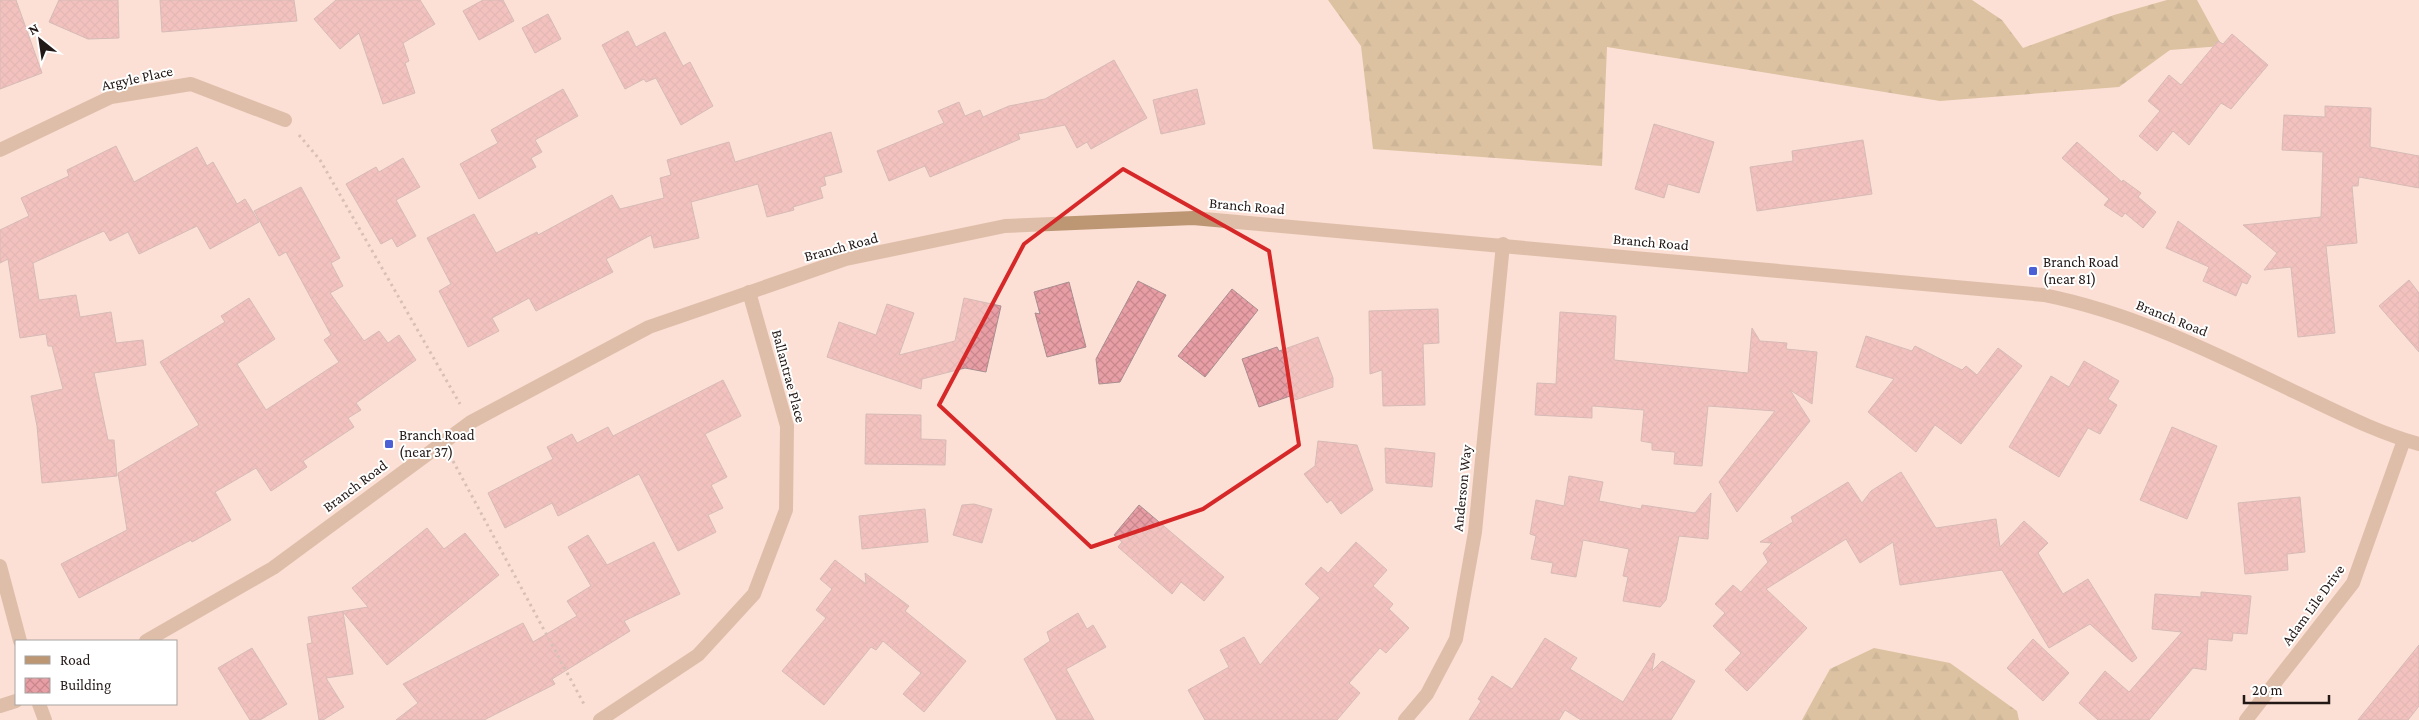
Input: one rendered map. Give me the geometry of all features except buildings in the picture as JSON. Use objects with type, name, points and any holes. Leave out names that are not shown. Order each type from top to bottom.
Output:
[{"type":"street","name":"Argyle Place","points":[[0,150],[111,97],[191,84],[285,120]]},
{"type":"street","name":"Branch Road","points":[[148,640],[273,568],[442,441],[471,422],[649,327],[846,260],[1005,226],[1193,218],[1503,244],[2044,295],[2086,303],[2133,319],[2190,342],[2357,422],[2419,444]]},
{"type":"street","name":"Anderson Way","points":[[1406,720],[1427,694],[1456,640],[1475,532],[1503,244]]},
{"type":"street","name":"Ballantrae Place","points":[[600,720],[698,655],[754,594],[786,510],[787,426],[749,292]]},
{"type":"street","name":"Adam Lile Drive","points":[[2246,720],[2353,583],[2404,440]]},
{"type":"street","points":[[0,566],[20,640]]},
{"type":"street","points":[[0,706],[15,701]]},
{"type":"street","points":[[39,705],[45,720]]},
{"type":"path","points":[[285,120],[320,160],[471,422]]},
{"type":"path","points":[[442,441],[588,711]]},
{"type":"highlighted area","points":[[1123,169],[1269,251],[1299,445],[1203,509],[1091,547],[939,405],[1024,244]]},
{"type":"green space","points":[[1328,0],[1972,0],[2002,20],[2023,48],[2114,15],[2167,0],[2197,0],[2222,46],[2170,50],[2119,87],[1940,101],[1607,47],[1602,166],[1373,149],[1361,46]]},
{"type":"green space","points":[[1874,648],[1950,663],[2017,711],[2019,720],[1802,720],[1830,669]]},
{"type":"place","name":"Branch Road (near 81)","points":[[2033,271]]},
{"type":"place","name":"Branch Road (near 37)","points":[[389,444]]}]
